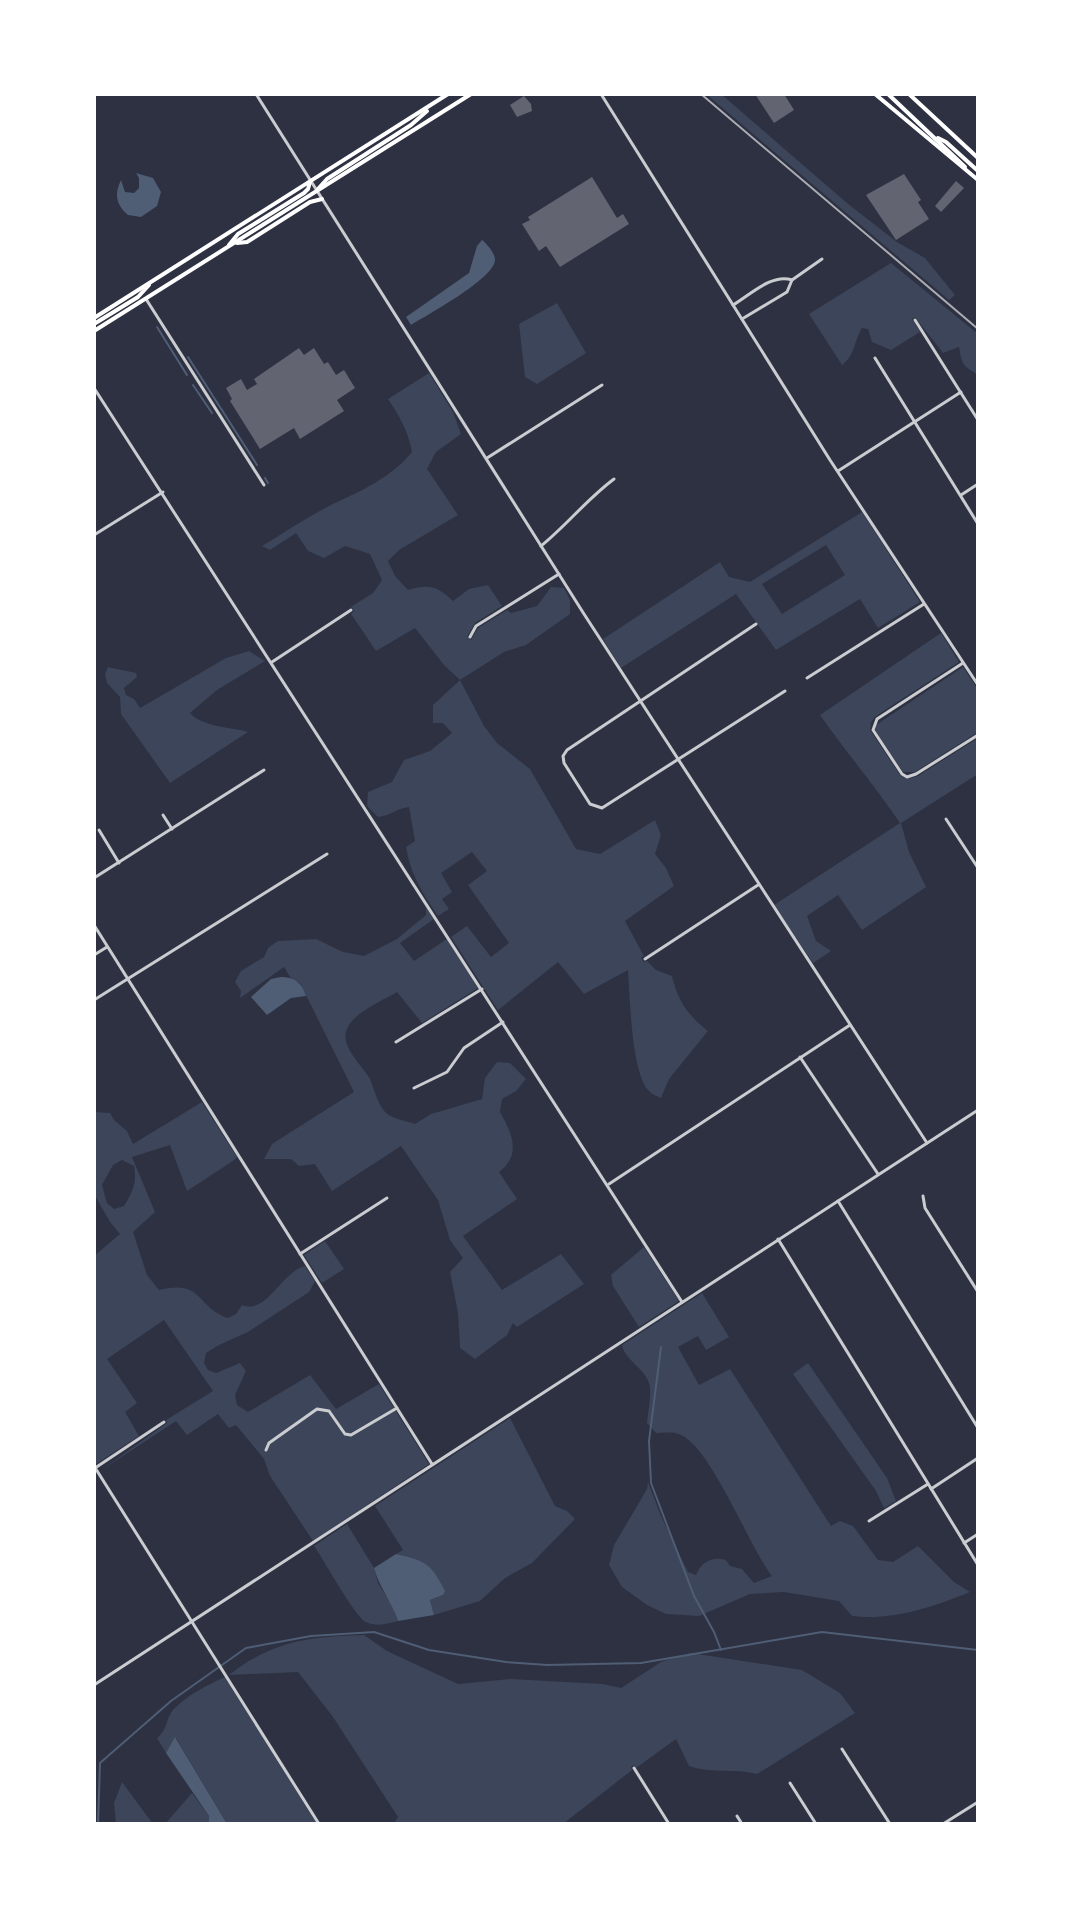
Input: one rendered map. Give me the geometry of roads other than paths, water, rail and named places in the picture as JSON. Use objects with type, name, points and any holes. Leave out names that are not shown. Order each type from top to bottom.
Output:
[{"type":"main road","points":[[94,318],[448,94]]},
{"type":"main road","points":[[94,331],[471,94]]},
{"type":"main road","points":[[875,94],[978,180]]},
{"type":"main road","points":[[888,94],[978,180]]},
{"type":"main road","points":[[911,94],[978,158]]},
{"type":"main road","points":[[317,191],[327,179],[411,125],[436,102]]},
{"type":"main road","points":[[932,135],[946,142],[978,171]]},
{"type":"main road","points":[[226,249],[238,234],[308,189],[310,182]]},
{"type":"main road","points":[[234,243],[247,242],[310,202],[322,199]]},
{"type":"main road","points":[[94,324],[138,297],[153,280]]},
{"type":"street","points":[[256,94],[639,701],[927,1143]]},
{"type":"street","points":[[601,94],[838,471],[978,684]]},
{"type":"street","points":[[742,319],[787,292],[792,280],[822,259]]},
{"type":"street","points":[[733,305],[775,279],[785,277],[792,280]]},
{"type":"street","points":[[146,299],[264,485]]},
{"type":"street","points":[[915,320],[978,420]]},
{"type":"street","points":[[875,358],[978,524]]},
{"type":"street","points":[[485,458],[602,385]]},
{"type":"street","points":[[94,388],[682,1302]]},
{"type":"street","points":[[838,471],[961,392]]},
{"type":"street","points":[[541,546],[567,524],[594,493],[614,479]]},
{"type":"street","points":[[960,495],[978,484]]},
{"type":"street","points":[[94,535],[163,492]]},
{"type":"street","points":[[470,637],[476,626],[559,574]]},
{"type":"street","points":[[807,678],[924,604]]},
{"type":"street","points":[[272,662],[351,610]]},
{"type":"street","points":[[756,624],[565,753],[564,763],[590,804],[602,808],[785,691]]},
{"type":"street","points":[[963,663],[877,719],[873,730],[907,777],[978,735]]},
{"type":"street","points":[[94,878],[264,770]]},
{"type":"street","points":[[163,815],[172,829]]},
{"type":"street","points":[[946,819],[978,868]]},
{"type":"street","points":[[99,830],[119,863]]},
{"type":"street","points":[[94,1000],[327,854]]},
{"type":"street","points":[[972,859],[978,856]]},
{"type":"street","points":[[645,959],[758,885]]},
{"type":"street","points":[[94,925],[433,1465]]},
{"type":"street","points":[[94,955],[107,947]]},
{"type":"street","points":[[396,1042],[482,989]]},
{"type":"street","points":[[414,1088],[447,1072],[464,1048],[503,1022]]},
{"type":"street","points":[[608,1185],[850,1025]]},
{"type":"street","points":[[800,1057],[878,1174]]},
{"type":"street","points":[[94,1685],[978,1110]]},
{"type":"street","points":[[923,1196],[925,1208],[978,1292]]},
{"type":"street","points":[[300,1254],[387,1198]]},
{"type":"street","points":[[838,1201],[978,1428]]},
{"type":"street","points":[[778,1239],[978,1565]]},
{"type":"street","points":[[266,1450],[269,1443],[317,1409],[329,1411],[345,1434],[351,1435],[397,1408]]},
{"type":"street","points":[[164,1422],[94,1467],[319,1824]]},
{"type":"street","points":[[869,1521],[978,1458]]},
{"type":"street","points":[[964,1543],[978,1534]]},
{"type":"street","points":[[842,1749],[890,1824]]},
{"type":"street","points":[[634,1768],[669,1824]]},
{"type":"street","points":[[790,1783],[816,1824]]},
{"type":"street","points":[[943,1824],[978,1802]]},
{"type":"street","points":[[737,1816],[742,1824]]},
{"type":"waterway","points":[[157,327],[187,375]]},
{"type":"waterway","points":[[188,357],[257,465]]},
{"type":"waterway","points":[[193,385],[212,413]]},
{"type":"waterway","points":[[265,478],[268,483]]},
{"type":"waterway","points":[[661,1347],[649,1441],[651,1483],[694,1596],[721,1650]]},
{"type":"waterway","points":[[98,1824],[100,1763],[171,1701],[246,1648],[311,1636],[374,1632],[429,1650],[506,1662],[547,1665],[641,1663],[822,1632],[978,1650]]},
{"type":"railway","points":[[701,94],[978,329]]}]
